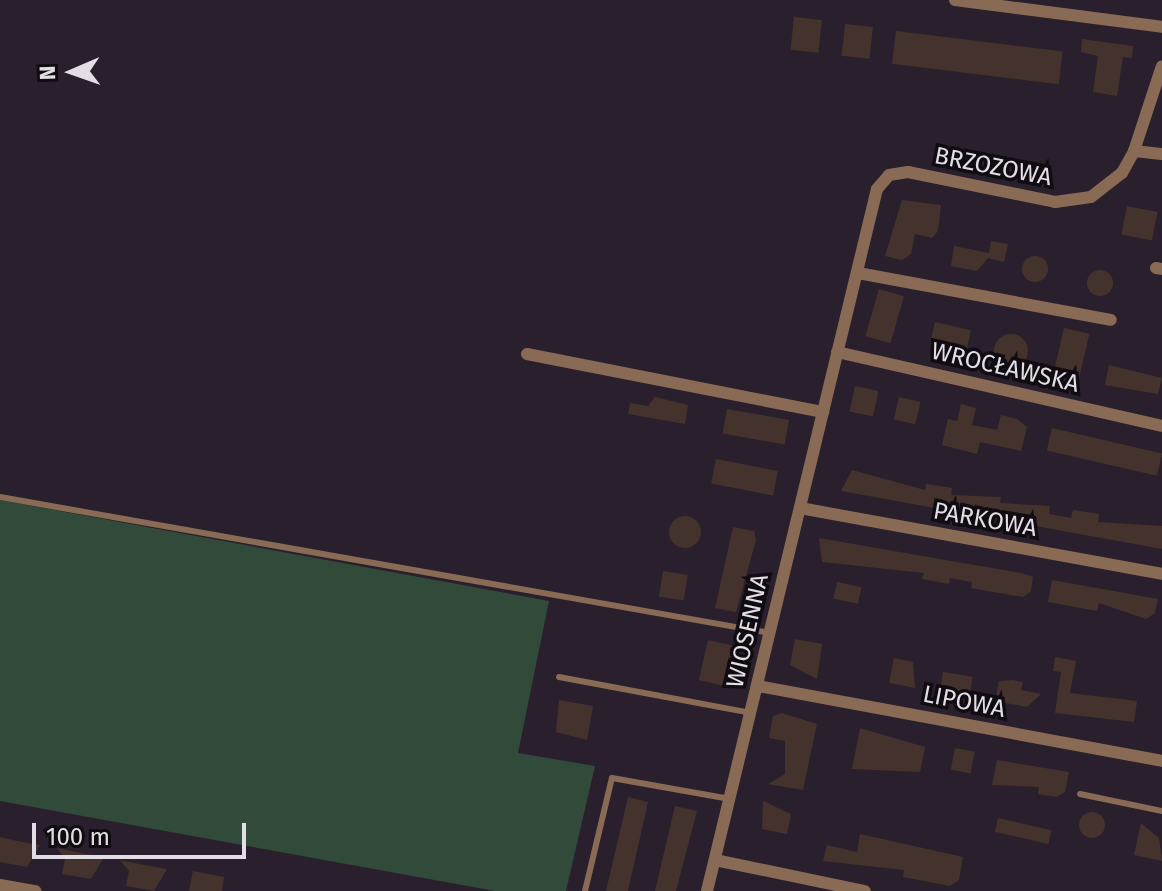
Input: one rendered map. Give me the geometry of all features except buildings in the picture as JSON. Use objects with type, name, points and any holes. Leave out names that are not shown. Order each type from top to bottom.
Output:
[{"type":"street","points":[[955,0],[1162,27]]},
{"type":"street","name":"BRZOZOWA","points":[[889,175],[908,172],[1077,202],[1109,186],[1134,151],[1162,66]]},
{"type":"street","points":[[1134,151],[1162,154]]},
{"type":"street","name":"WIOSENNA","points":[[707,891],[877,189],[889,175]]},
{"type":"street","points":[[858,273],[1111,320]]},
{"type":"street","name":"WROCŁAWSKA","points":[[837,352],[1162,426]]},
{"type":"street","points":[[527,354],[823,412]]},
{"type":"street","name":"PARKOWA","points":[[800,508],[1162,574]]},
{"type":"street","name":"LIPOWA","points":[[758,686],[1162,761]]},
{"type":"street","points":[[715,860],[865,891]]},
{"type":"street","points":[[0,885],[35,891]]},
{"type":"lane","points":[[0,497],[770,633]]},
{"type":"lane","points":[[559,677],[751,713]]},
{"type":"lane","points":[[585,891],[612,778],[730,799]]},
{"type":"lane","points":[[1080,794],[1162,811]]},
{"type":"green space","points":[[0,500],[549,601],[518,753],[595,766],[566,891],[495,891],[0,801]]}]
